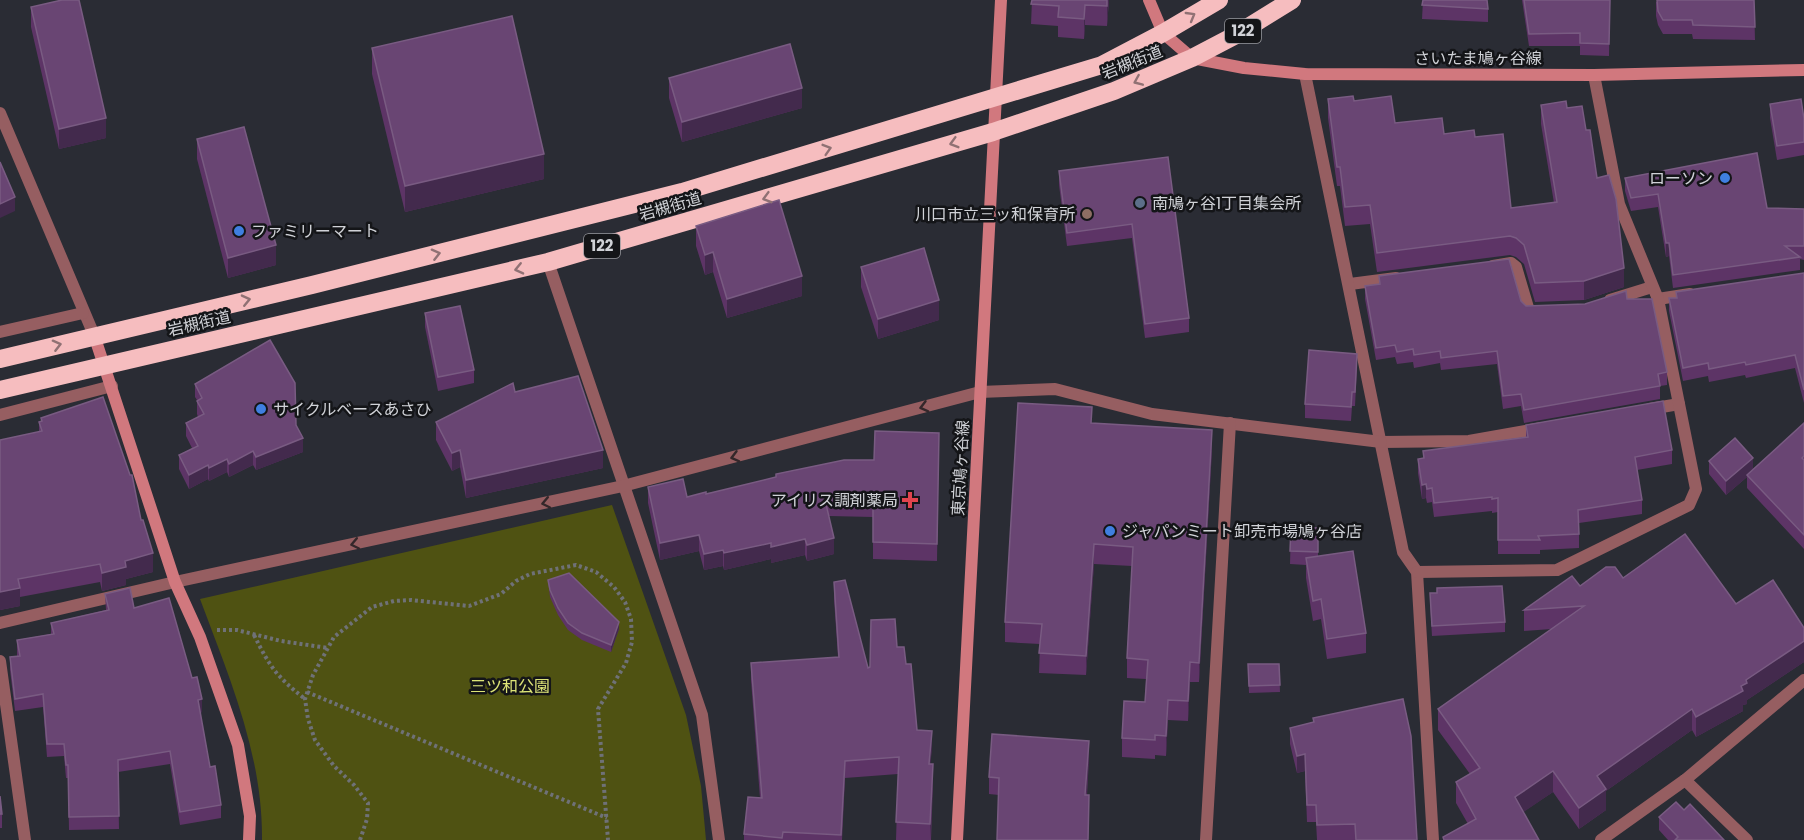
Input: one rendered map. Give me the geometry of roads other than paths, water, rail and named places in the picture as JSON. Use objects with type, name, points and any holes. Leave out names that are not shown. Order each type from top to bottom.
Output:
[{"type":"highway","name":"岩槻街道","points":[[0,359],[312,285],[682,192],[1102,64],[1163,33],[1219,0]]},
{"type":"highway","name":"岩槻街道","points":[[0,390],[548,262],[993,132],[1114,91],[1192,58],[1234,36],[1292,0]]},
{"type":"main road","name":"東京鳩ヶ谷線","points":[[957,840],[1001,0]]},
{"type":"main road","points":[[1149,0],[1163,33]]},
{"type":"main road","name":"さいたま鳩ヶ谷線","points":[[1163,33],[1192,58],[1244,68],[1305,74],[1594,75],[1804,69]]},
{"type":"main road","points":[[94,335],[175,582],[200,637],[238,745],[249,816],[249,840]]},
{"type":"street","points":[[1305,74],[1350,284],[1403,552],[1417,572],[1433,840]]},
{"type":"street","points":[[1417,572],[1557,570],[1689,505],[1696,489],[1658,299],[1619,204],[1594,75]]},
{"type":"street","points":[[0,113],[94,335]]},
{"type":"street","points":[[548,262],[702,714],[719,840]]},
{"type":"street","points":[[1476,268],[1511,263],[1516,267],[1529,311],[1551,310]]},
{"type":"street","points":[[1350,284],[1407,277]]},
{"type":"street","points":[[1597,304],[1652,287]]},
{"type":"street","points":[[1658,299],[1703,292]]},
{"type":"street","points":[[0,332],[83,313]]},
{"type":"street","points":[[0,415],[112,386]]},
{"type":"street","points":[[0,623],[175,582],[623,486],[980,392],[1055,389],[1152,414],[1381,442],[1469,441],[1550,427]]},
{"type":"street","points":[[1632,413],[1679,404]]},
{"type":"street","points":[[1206,840],[1230,423]]},
{"type":"street","points":[[0,661],[25,840]]},
{"type":"street","points":[[1601,840],[1685,780],[1804,680]]},
{"type":"street","points":[[1685,780],[1747,840]]},
{"type":"place","name":"ローソン","points":[[1725,178]]},
{"type":"place","name":"南鳩ヶ谷1丁目集会所","points":[[1140,203]]},
{"type":"place","name":"川口市立三ッ和保育所","points":[[1087,214]]},
{"type":"place","name":"ファミリーマート","points":[[239,231]]},
{"type":"place","name":"サイクルベースあさひ","points":[[261,409]]},
{"type":"place","name":"アイリス調剤薬局","points":[[910,500]]},
{"type":"place","name":"ジャパンミート卸売市場鳩ヶ谷店","points":[[1110,531]]},
{"type":"park label","name":"三ツ和公園","points":[[510,686]]}]
